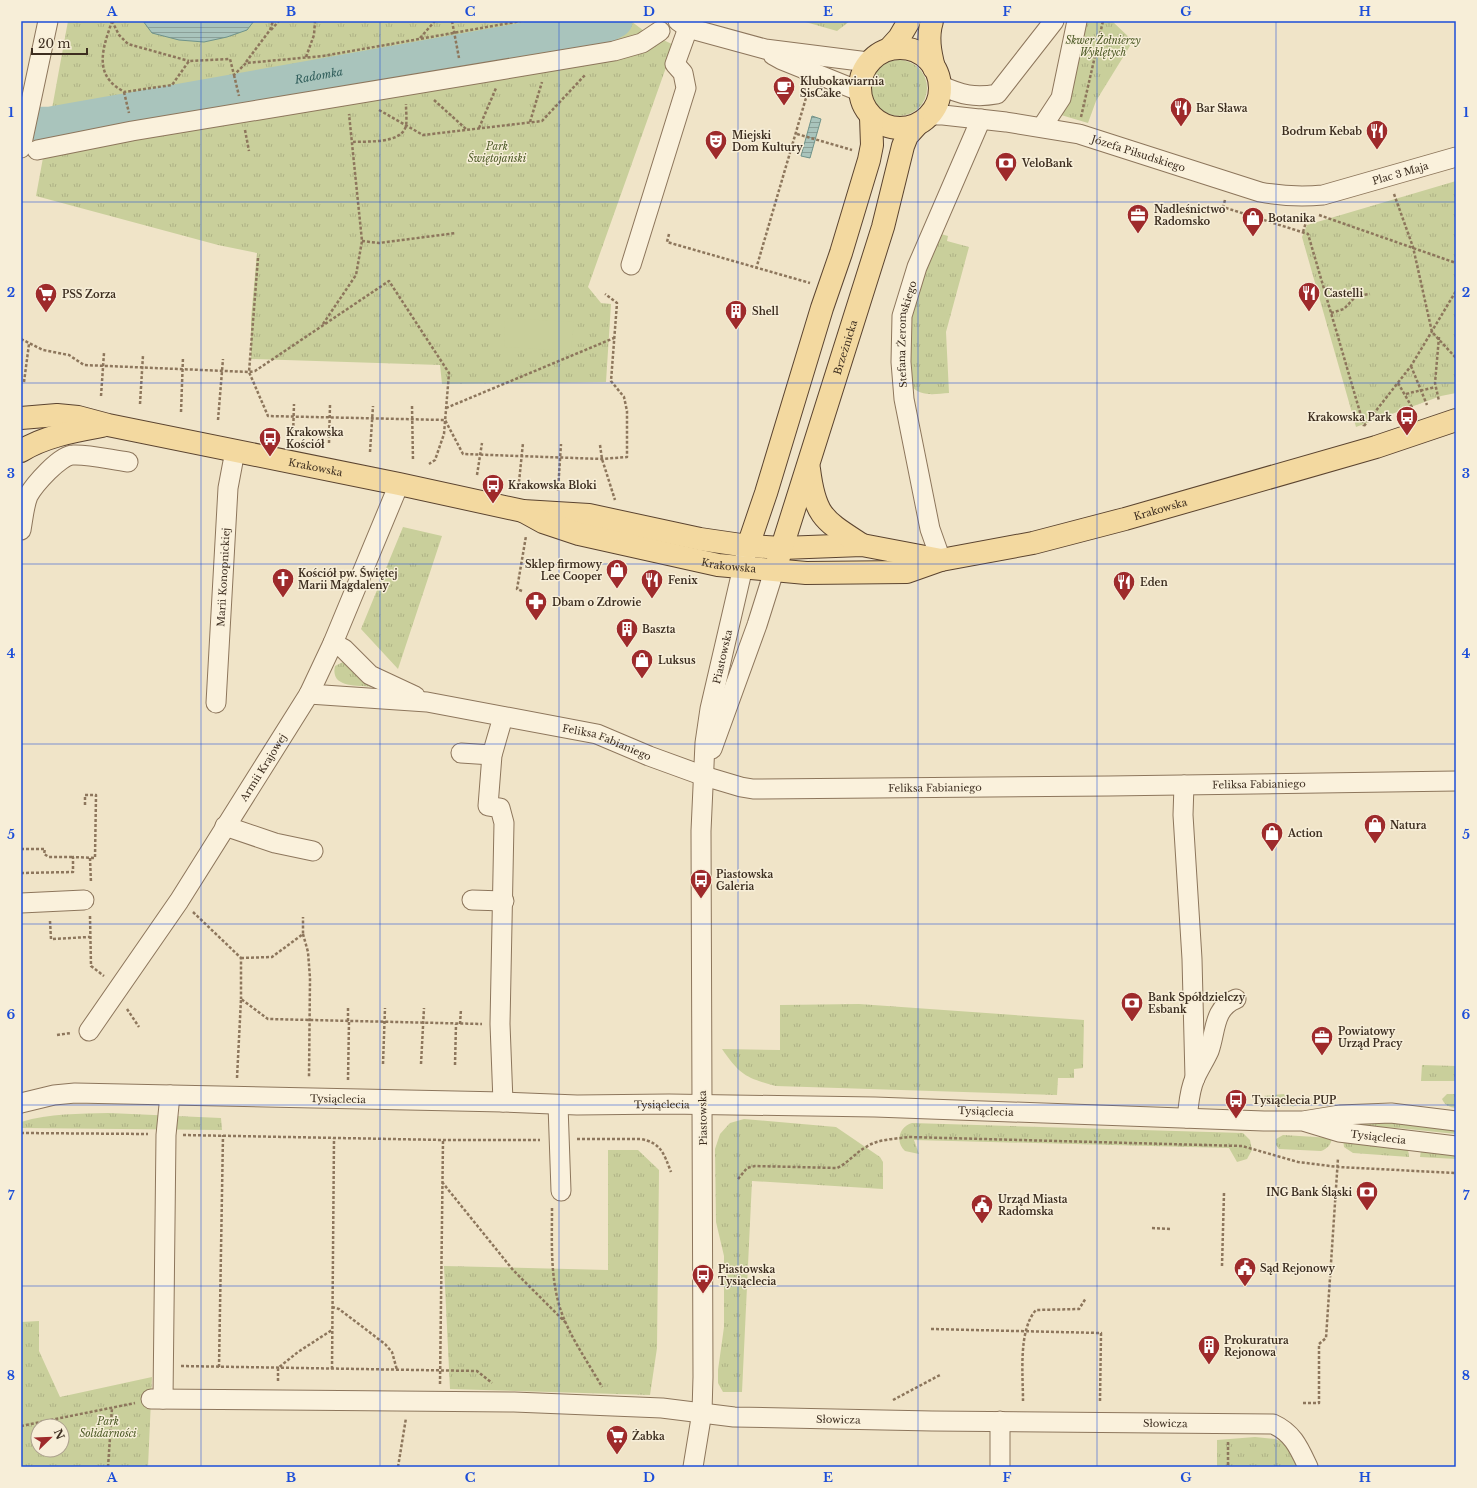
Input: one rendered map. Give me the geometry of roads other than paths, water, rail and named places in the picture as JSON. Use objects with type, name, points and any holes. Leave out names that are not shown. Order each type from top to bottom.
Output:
[{"type":"main road","points":[[889,49],[899,38],[909,21]]},
{"type":"main road","points":[[932,21],[929,30],[930,44],[937,76],[936,106],[923,120],[904,129],[892,128],[880,124],[871,117],[865,109],[859,91],[860,81],[868,62],[878,54],[889,49],[899,48],[920,53],[937,76]]},
{"type":"main road","points":[[748,546],[766,493],[869,160],[872,145],[871,117]]},
{"type":"main road","name":"Brzeźnicka","points":[[774,570],[809,466],[883,227],[903,146],[907,136],[923,120]]},
{"type":"main road","name":"Krakowska","points":[[21,418],[57,415],[78,417],[108,425],[399,484],[523,511],[588,515],[700,539],[748,546],[782,548],[862,545],[941,560]]},
{"type":"main road","name":"Krakowska","points":[[21,452],[31,445],[62,434],[108,425]]},
{"type":"main road","name":"Krakowska","points":[[523,511],[543,522],[579,534],[696,562],[743,568],[806,573],[908,572],[941,560],[1033,543],[1125,519],[1451,426]]},
{"type":"main road","points":[[21,438],[21,452]]},
{"type":"main road","points":[[809,466],[811,490],[819,511],[832,525],[862,545]]},
{"type":"street","points":[[48,21],[31,101],[27,147],[352,95],[607,52],[642,43],[660,31]]},
{"type":"street","points":[[937,76],[963,94],[980,97],[997,94],[1054,21]]},
{"type":"street","points":[[1042,127],[1061,98],[1077,21]]},
{"type":"street","points":[[631,265],[686,88],[683,73],[675,64],[683,24],[765,49],[868,62]]},
{"type":"street","points":[[765,49],[782,60],[859,91]]},
{"type":"street","points":[[997,94],[1006,122]]},
{"type":"street","name":"Józefa Piłsudskiego","points":[[923,120],[943,115],[1042,127],[1079,134],[1260,192],[1300,197],[1323,195],[1344,190]]},
{"type":"street","name":"Stefana Żeromskiego","points":[[941,560],[930,529],[904,399],[901,362],[902,316],[917,267],[981,119]]},
{"type":"street","name":"Plac 3 Maja","points":[[1344,190],[1456,157]]},
{"type":"street","name":"Marii Konopnickiej","points":[[216,703],[228,488],[235,451]]},
{"type":"street","points":[[21,530],[28,498],[31,492],[49,471],[63,459],[72,455],[128,462]]},
{"type":"street","name":"Armii Krajowej","points":[[89,1031],[180,901],[225,826],[309,694],[333,643],[399,484]]},
{"type":"street","name":"Piastowska","points":[[693,1467],[702,1412],[703,1105],[701,831],[705,773],[705,743],[710,709],[748,546]]},
{"type":"street","name":"Piastowska","points":[[705,773],[757,625],[774,570]]},
{"type":"street","name":"Feliksa Fabianiego","points":[[333,643],[344,649],[370,675],[427,702]]},
{"type":"street","name":"Feliksa Fabianiego","points":[[309,694],[427,702],[597,734],[649,756],[705,773],[741,787],[753,789],[1456,781]]},
{"type":"street","points":[[503,717],[492,755],[488,806],[500,808],[504,823],[504,901],[500,1024],[503,1102]]},
{"type":"street","points":[[461,753],[492,755]]},
{"type":"street","points":[[1184,785],[1184,815],[1192,959],[1195,1078]]},
{"type":"street","points":[[225,826],[276,843],[313,851]]},
{"type":"street","points":[[21,903],[88,899]]},
{"type":"street","points":[[472,900],[504,901]]},
{"type":"street","points":[[1187,1118],[1190,1093],[1195,1078],[1209,1050],[1217,1016],[1231,1001],[1236,999]]},
{"type":"street","points":[[21,1092],[54,1095]]},
{"type":"street","name":"Tysiąclecia","points":[[21,1103],[54,1095],[75,1093],[503,1102],[558,1105],[875,1107],[1303,1121],[1340,1115],[1391,1113],[1456,1121]]},
{"type":"street","name":"Słowicza","points":[[170,1095],[166,1135],[157,1399],[514,1402],[662,1408],[702,1412],[734,1418],[1273,1424],[1284,1429],[1292,1436],[1308,1467]]},
{"type":"street","points":[[558,1105],[561,1191]]},
{"type":"street","name":"Tysiąclecia","points":[[1303,1121],[1339,1132],[1456,1146]]},
{"type":"street","points":[[1000,1421],[1000,1467]]},
{"type":"water","points":[[143,21],[254,21],[247,30],[227,37],[204,42],[179,40],[152,33]]},
{"type":"water","points":[[812,116],[821,119],[810,158],[801,156]]},
{"type":"waterway","name":"Radomka","points":[[21,124],[51,123],[536,37],[605,27],[616,21]]},
{"type":"place","name":"Klubokawiarnia SisCake","points":[[784,106]]},
{"type":"place","name":"Bar Sława","points":[[1181,128]]},
{"type":"place","name":"Bodrum Kebab","points":[[1377,150]]},
{"type":"place","name":"Miejski Dom Kultury","points":[[716,160]]},
{"type":"place","name":"VeloBank","points":[[1006,182]]},
{"type":"place","name":"Nadleśnictwo Radomsko","points":[[1138,234]]},
{"type":"place","name":"Botanika","points":[[1253,238]]},
{"type":"place","name":"Castelli","points":[[1309,312]]},
{"type":"place","name":"PSS Zorza","points":[[46,314]]},
{"type":"place","name":"Shell","points":[[736,330]]},
{"type":"place","name":"Krakowska Park","points":[[1407,436]]},
{"type":"place","name":"Krakowska Kościół","points":[[270,458]]},
{"type":"place","name":"Krakowska Bloki","points":[[493,504]]},
{"type":"place","name":"Sklep firmowy Lee Cooper","points":[[617,590]]},
{"type":"place","name":"Kościół pw. Świętej Marii Magdaleny","points":[[283,598]]},
{"type":"place","name":"Fenix","points":[[652,600]]},
{"type":"place","name":"Eden","points":[[1124,602]]},
{"type":"place","name":"Dbam o Zdrowie","points":[[536,622]]},
{"type":"place","name":"Baszta","points":[[627,648]]},
{"type":"place","name":"Luksus","points":[[642,680]]},
{"type":"place","name":"Natura","points":[[1375,844]]},
{"type":"place","name":"Action","points":[[1272,852]]},
{"type":"place","name":"Piastowska Galeria","points":[[701,900]]},
{"type":"place","name":"Bank Spółdzielczy Esbank","points":[[1132,1022]]},
{"type":"place","name":"Powiatowy Urząd Pracy","points":[[1322,1056]]},
{"type":"place","name":"Tysiąclecia PUP","points":[[1236,1120]]},
{"type":"place","name":"ING Bank Śląski","points":[[1367,1212]]},
{"type":"place","name":"Urząd Miasta Radomska","points":[[982,1224]]},
{"type":"place","name":"Sąd Rejonowy","points":[[1245,1288]]},
{"type":"place","name":"Piastowska Tysiąclecia","points":[[703,1294]]},
{"type":"place","name":"Prokuratura Rejonowa","points":[[1209,1366]]},
{"type":"place","name":"Żabka","points":[[617,1456]]},
{"type":"park label","name":"Skwer Żołnierzy Wyklętych","points":[[1103,46]]},
{"type":"park label","name":"Park Świętojański","points":[[497,152]]},
{"type":"park label","name":"Park Solidarności","points":[[108,1426]]}]
